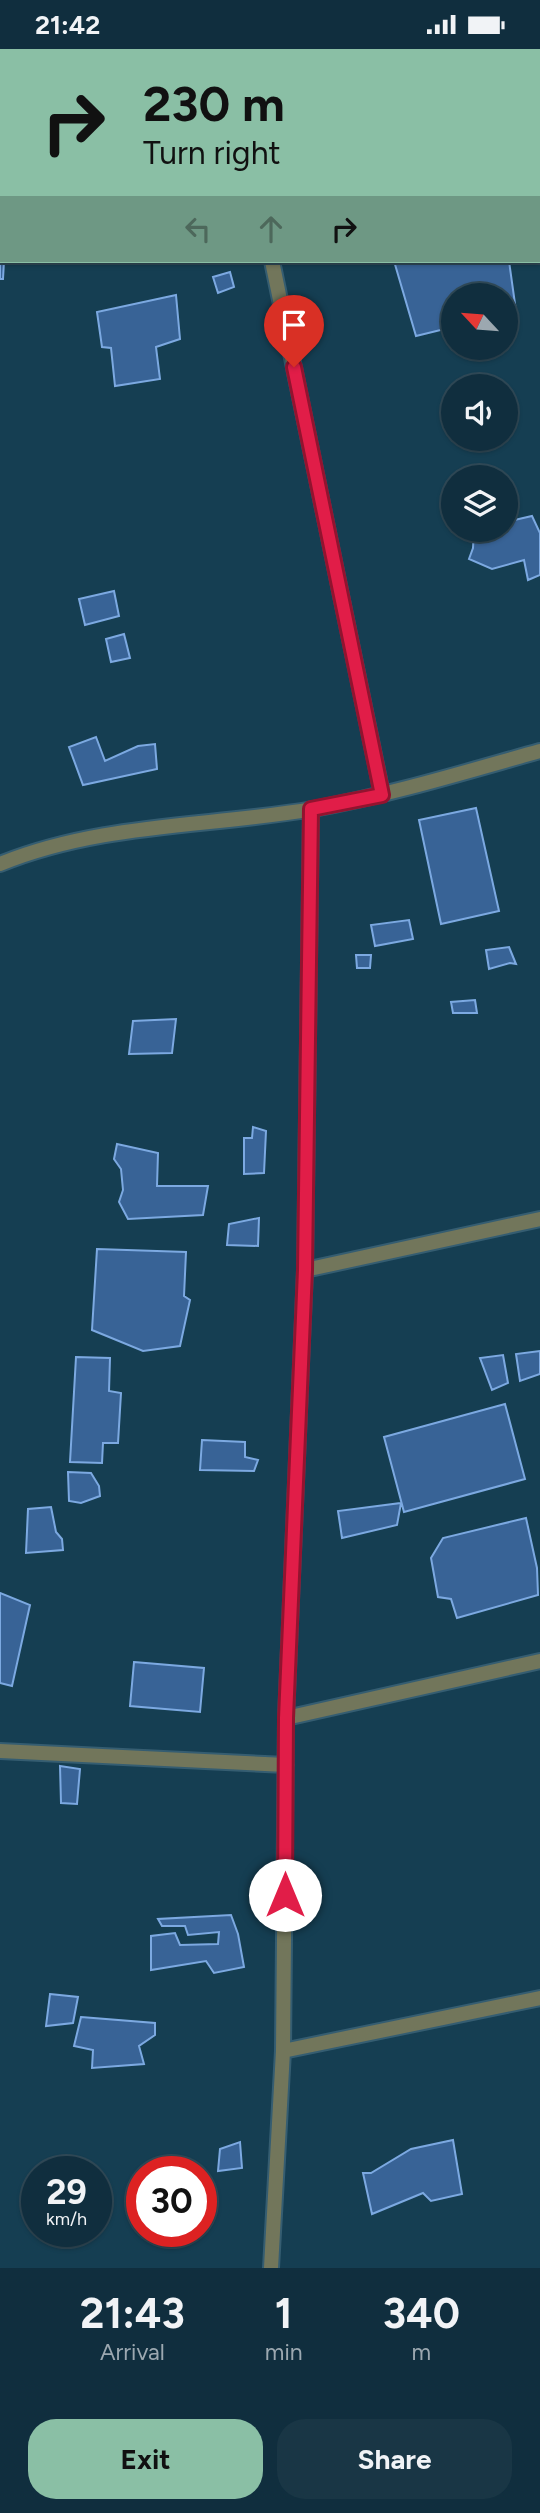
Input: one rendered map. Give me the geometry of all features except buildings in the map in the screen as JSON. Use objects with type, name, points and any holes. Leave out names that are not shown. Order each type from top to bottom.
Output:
[{"type":"street","points":[[272,263],[382,795]]},
{"type":"street","points":[[0,864],[36,849],[131,830],[311,809],[382,795],[540,751]]},
{"type":"street","points":[[271,2268],[283,2051],[286,1718],[305,1270],[311,809]]},
{"type":"street","points":[[305,1270],[540,1219]]},
{"type":"street","points":[[286,1718],[540,1661]]},
{"type":"street","points":[[0,1751],[286,1765]]},
{"type":"street","points":[[283,2051],[540,1998]]},
{"type":"route","points":[[285,1895],[286,1718],[305,1270],[311,809],[382,795],[294,367]]}]
